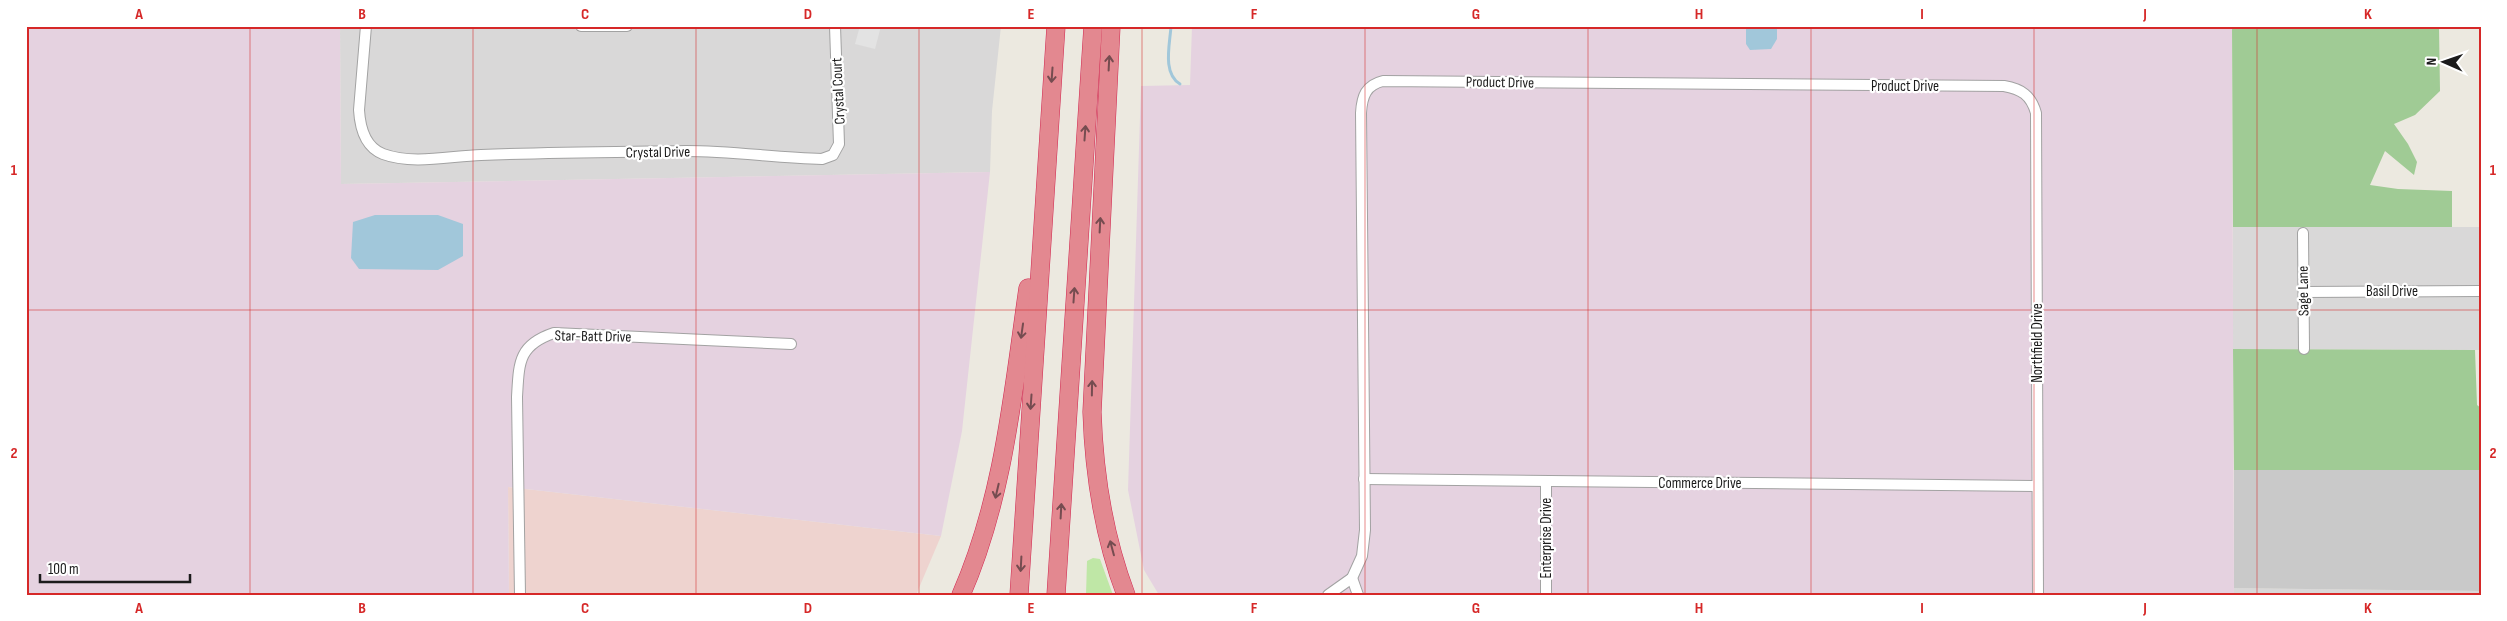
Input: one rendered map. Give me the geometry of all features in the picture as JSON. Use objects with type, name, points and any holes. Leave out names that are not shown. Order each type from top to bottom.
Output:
[{"type":"highway","points":[[1019,595],[1056,26]]},
{"type":"highway","points":[[1056,595],[1093,26]]},
{"type":"highway","points":[[1110,26],[1092,412],[1094,446],[1103,512],[1126,595]]},
{"type":"highway","points":[[962,595],[983,539],[997,488],[1047,161]]},
{"type":"street","name":"Crystal Drive","points":[[366,26],[360,123],[372,146],[381,153],[397,158],[687,152],[741,152],[822,159],[833,155]]},
{"type":"street","points":[[581,26],[627,26]]},
{"type":"street","name":"Crystal Court","points":[[833,155],[839,144],[840,130],[835,26]]},
{"type":"street","name":"Product Drive","points":[[1352,578],[1362,556],[1365,530],[1361,113],[1364,94],[1374,83],[1384,81],[2004,86],[2016,88],[2026,94]]},
{"type":"street","name":"Northfield Drive","points":[[2026,94],[2033,103],[2036,113],[2038,595]]},
{"type":"street","name":"Sage Lane","points":[[2303,233],[2304,349]]},
{"type":"street","name":"Basil Drive","points":[[2304,292],[2481,291]]},
{"type":"street","name":"Star-Batt Drive","points":[[520,595],[518,392],[521,360],[528,347],[538,338],[554,333],[791,344]]},
{"type":"street","name":"Commerce Drive","points":[[1364,480],[2037,486]]},
{"type":"street","name":"Enterprise Drive","points":[[1546,482],[1546,595]]},
{"type":"street","points":[[1328,595],[1352,578],[1358,595]]},
{"type":"shaded area","points":[[26,26],[340,26],[341,184],[990,172],[962,431],[941,536],[508,487],[509,595],[26,595]]},
{"type":"shaded area","points":[[340,26],[1001,26],[992,111],[990,172],[341,184]]},
{"type":"shaded area","points":[[860,26],[881,26],[875,49],[855,44]]},
{"type":"shaded area","points":[[1192,26],[2232,26],[2234,595],[1159,595],[1144,570],[1128,490],[1141,86],[1190,85]]},
{"type":"shaded area","points":[[2233,227],[2481,227],[2481,350],[2233,349]]},
{"type":"shaded area","points":[[2234,470],[2481,470],[2481,591],[2234,588]]},
{"type":"shaded area","points":[[508,487],[941,536],[916,595],[509,595]]},
{"type":"shaded area","points":[[2234,588],[2481,591],[2481,595],[2234,595]]},
{"type":"green space","points":[[2232,26],[2439,26],[2440,91],[2415,115],[2394,124],[2408,144],[2417,162],[2414,175],[2385,151],[2370,185],[2398,189],[2452,191],[2452,227],[2233,227]]},
{"type":"green space","points":[[2233,349],[2475,350],[2477,405],[2481,408],[2481,470],[2234,470]]},
{"type":"green space","points":[[1093,558],[1100,559],[1113,595],[1086,595],[1087,561]]},
{"type":"water","points":[[1746,26],[1777,26],[1777,39],[1771,49],[1750,50],[1746,44]]},
{"type":"water","points":[[375,215],[438,215],[463,224],[463,256],[438,270],[359,269],[351,258],[353,222]]},
{"type":"waterway","points":[[1171,26],[1169,66],[1174,79],[1180,84]]}]
